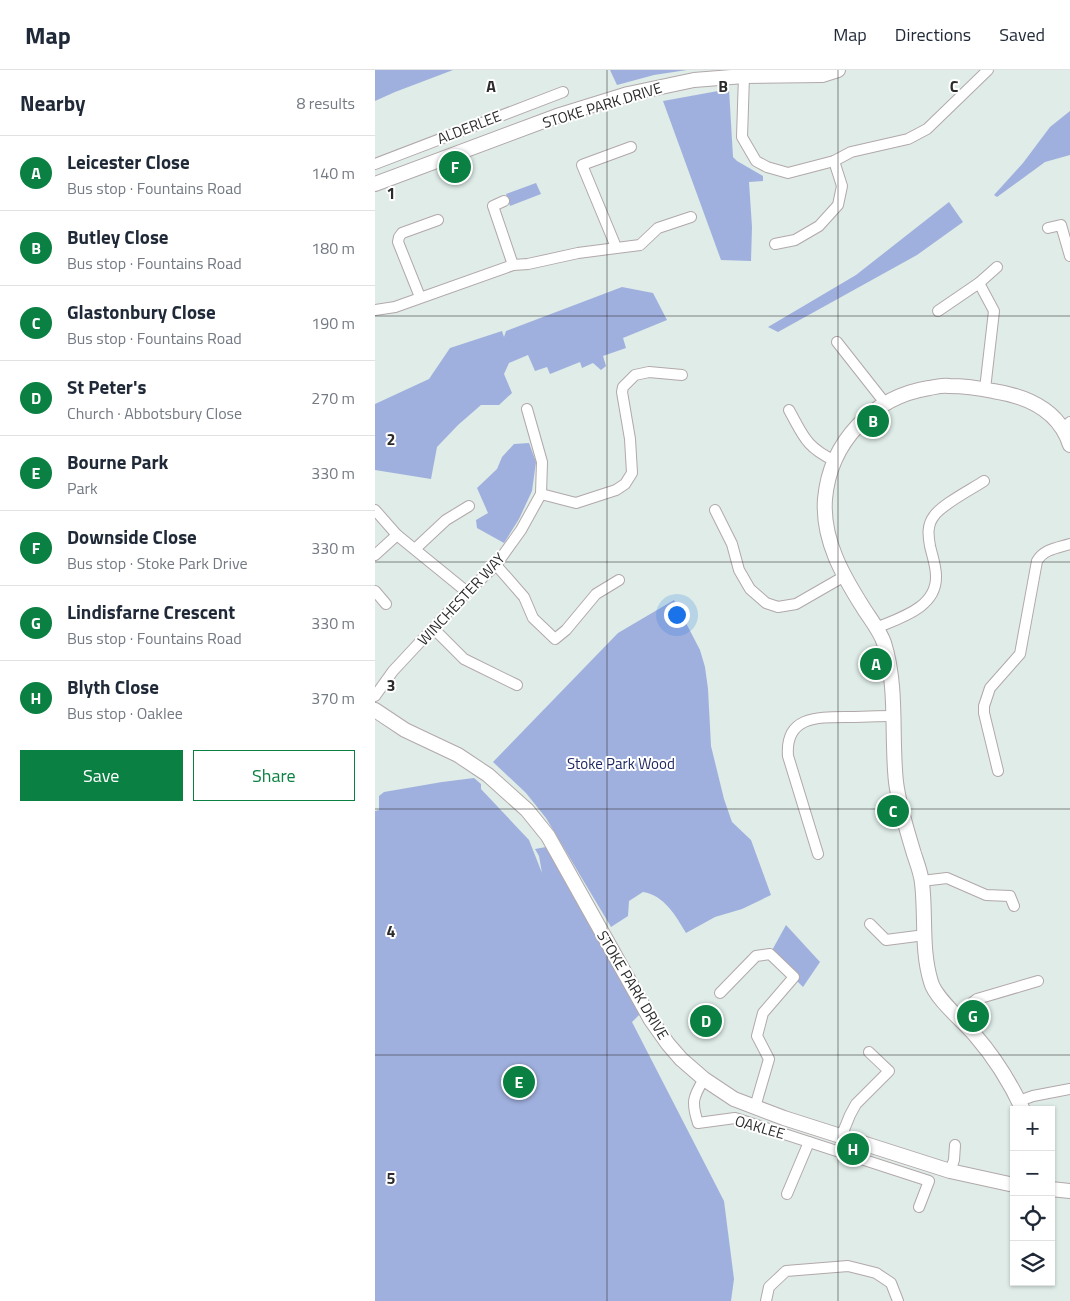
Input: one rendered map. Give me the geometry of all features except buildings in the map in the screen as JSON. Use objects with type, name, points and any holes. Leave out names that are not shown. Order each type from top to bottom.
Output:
[{"type":"street","name":"STOKE PARK DRIVE","points":[[375,184],[557,116],[628,94],[694,80],[744,76],[822,75],[838,70]]},
{"type":"street","points":[[744,76],[742,138],[756,160],[767,167],[788,173],[834,161],[851,152],[908,139],[927,129],[988,70]]},
{"type":"street","name":"ALDERLEE","points":[[375,164],[563,92]]},
{"type":"street","points":[[616,247],[582,165],[631,147]]},
{"type":"street","points":[[775,244],[795,240],[819,226],[838,205],[842,186],[834,161]]},
{"type":"street","points":[[504,201],[493,206],[513,265]]},
{"type":"street","points":[[375,310],[395,307],[513,265],[616,247],[641,245],[658,228],[691,217]]},
{"type":"street","points":[[420,298],[398,242],[399,237],[402,234],[438,220]]},
{"type":"street","points":[[1048,228],[1061,225],[1070,256]]},
{"type":"street","points":[[938,311],[979,283],[997,267]]},
{"type":"street","points":[[979,283],[994,312],[985,389]]},
{"type":"street","points":[[837,342],[885,403]]},
{"type":"street","points":[[541,494],[576,502],[617,490],[625,484],[632,473],[630,439],[623,387],[635,376],[649,372],[682,375]]},
{"type":"street","points":[[1070,444],[1067,425],[1049,414],[1035,402],[1012,394],[947,385],[915,390],[885,403],[875,410],[847,438],[835,461],[827,487],[825,521],[832,550],[843,577],[884,641],[891,677],[896,782],[907,830],[922,881],[930,981],[934,990],[999,1065],[1021,1106],[1033,1096],[1070,1089]]},
{"type":"street","name":"WINCHESTER WAY","points":[[375,696],[393,671],[467,592],[496,565],[521,530],[541,494],[542,462],[527,409]]},
{"type":"street","points":[[789,410],[807,443],[820,454],[835,461]]},
{"type":"street","points":[[876,628],[915,611],[929,598],[935,587],[936,575],[928,536],[930,521],[940,509],[984,481]]},
{"type":"street","points":[[415,549],[446,520],[469,506]]},
{"type":"street","points":[[375,510],[397,534],[467,592]]},
{"type":"street","points":[[715,510],[732,544],[739,570],[750,589],[766,603],[778,606],[791,606],[843,577]]},
{"type":"street","points":[[375,555],[397,534]]},
{"type":"street","points":[[998,771],[984,713],[985,699],[990,688],[1020,654],[1039,556],[1048,550],[1070,544]]},
{"type":"street","points":[[496,565],[524,598],[533,618],[555,639],[567,630],[596,594],[619,580]]},
{"type":"street","points":[[375,591],[386,604]]},
{"type":"street","points":[[433,628],[464,659],[517,685]]},
{"type":"street","name":"STOKE PARK DRIVE","points":[[375,710],[405,730],[458,755],[514,796],[527,810],[548,836],[651,1020],[681,1059],[704,1079],[734,1099],[841,1137],[950,1170],[1010,1184]]},
{"type":"street","points":[[818,854],[788,756],[788,745],[791,735],[803,722],[816,718],[892,716]]},
{"type":"street","points":[[922,881],[947,878],[986,895],[1010,896],[1014,906]]},
{"type":"street","points":[[870,924],[886,940],[925,935]]},
{"type":"street","points":[[720,992],[757,956],[770,954],[794,977],[763,1013],[757,1036],[769,1059],[755,1107]]},
{"type":"street","points":[[957,1015],[977,999],[1038,981]]},
{"type":"street","points":[[841,1137],[856,1104],[893,1068],[869,1052]]},
{"type":"street","name":"OAKLEE","points":[[704,1079],[694,1095],[693,1109],[697,1123],[735,1118],[929,1181],[919,1207]]},
{"type":"street","points":[[787,1194],[809,1142]]},
{"type":"street","points":[[950,1170],[954,1160],[955,1145]]},
{"type":"street","points":[[1055,1189],[1070,1191]]},
{"type":"street","points":[[766,1301],[769,1287],[786,1270],[848,1266],[876,1273],[891,1283],[898,1301]]},
{"type":"green space","points":[[375,70],[453,70],[375,101]]},
{"type":"green space","points":[[610,70],[687,70],[654,75],[617,85]]},
{"type":"green space","points":[[729,89],[733,157],[763,176],[763,181],[749,182],[752,227],[751,261],[721,260],[663,101]]},
{"type":"green space","points":[[1070,111],[1070,155],[1045,162],[997,197],[994,195],[1023,163],[1050,127]]},
{"type":"green space","points":[[536,183],[541,194],[510,206],[506,194]]},
{"type":"green space","points":[[949,202],[963,222],[917,255],[778,332],[768,327],[856,275]]},
{"type":"green space","points":[[622,287],[653,293],[667,320],[623,338],[626,348],[603,356],[606,366],[601,370],[593,363],[582,368],[580,362],[550,374],[547,367],[535,371],[528,355],[509,363],[504,374],[512,393],[499,405],[481,405],[437,447],[431,479],[375,470],[375,404],[429,379],[450,348],[502,331],[504,337],[506,331]]},
{"type":"green space","points":[[529,443],[536,462],[532,491],[519,519],[504,543],[477,528],[476,520],[488,513],[477,488],[497,469],[502,457],[514,444]]},
{"type":"green space","name":"Stoke Park Wood","points":[[674,600],[700,650],[705,667],[711,746],[724,799],[732,822],[751,840],[771,895],[742,909],[715,917],[686,933],[669,907],[657,897],[643,892],[629,901],[628,916],[611,927],[546,818],[526,793],[493,762],[618,633]]},
{"type":"green space","points":[[474,778],[481,784],[481,789],[529,840],[542,873],[539,856],[535,849],[546,847],[641,1013],[632,1022],[724,1201],[734,1279],[731,1301],[375,1301],[375,811],[379,810],[379,796],[384,792]]},
{"type":"green space","points":[[786,925],[820,962],[803,987],[770,954]]},
{"type":"place","name":"Downside Close","points":[[455,167]]},
{"type":"place","name":"Butley Close","points":[[873,421]]},
{"type":"place","name":"Leicester Close","points":[[876,664]]},
{"type":"place","name":"Glastonbury Close","points":[[893,811]]},
{"type":"place","name":"Lindisfarne Crescent","points":[[973,1016]]},
{"type":"place","name":"St Peter's","points":[[706,1021]]},
{"type":"place","name":"Bourne Park","points":[[519,1082]]},
{"type":"place","name":"Blyth Close","points":[[853,1149]]}]
